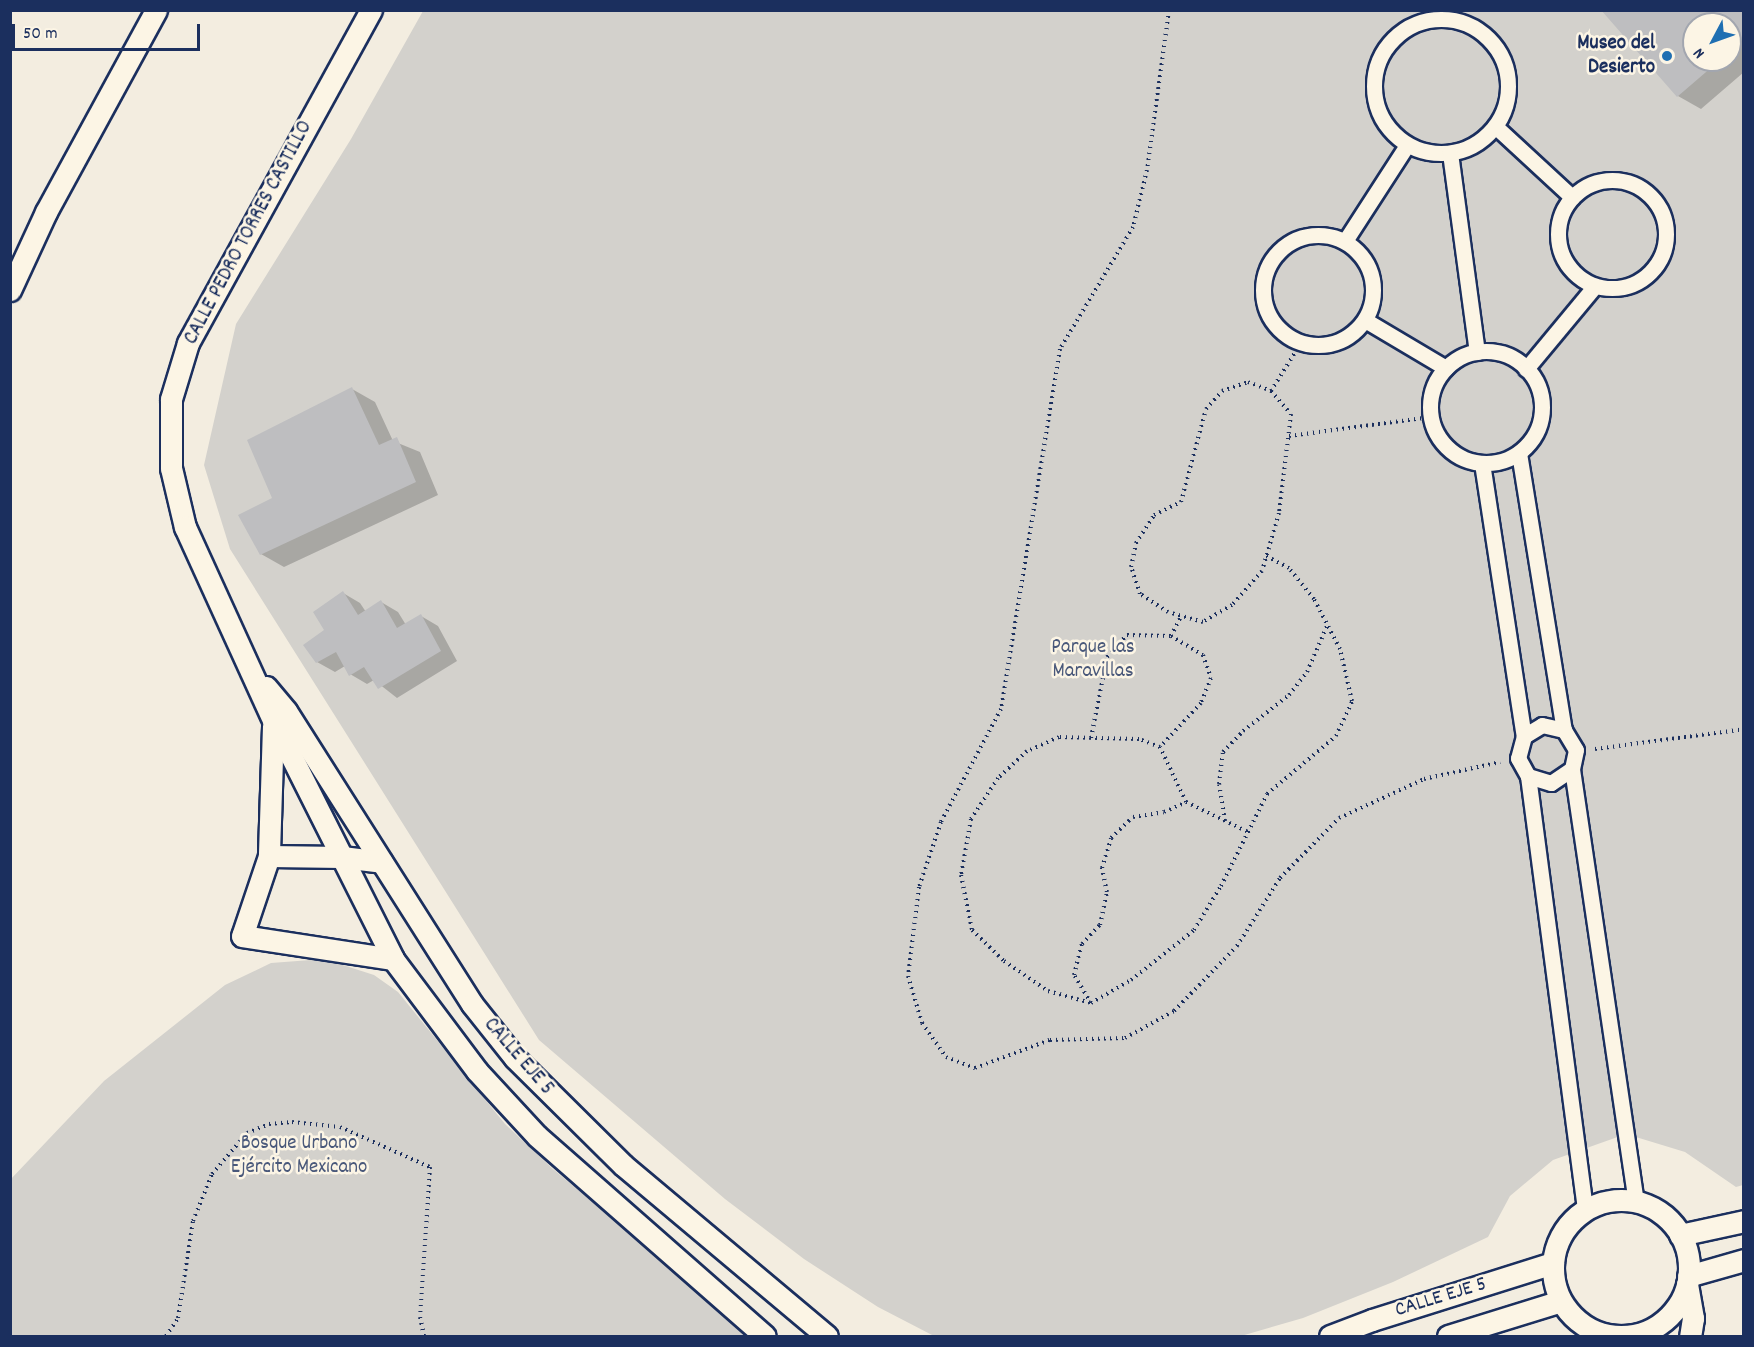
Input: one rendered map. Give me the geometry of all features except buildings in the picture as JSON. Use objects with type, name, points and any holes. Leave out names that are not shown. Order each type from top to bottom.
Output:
[{"type":"street","points":[[10,290],[46,212],[156,10]]},
{"type":"street","name":"CALLE PEDRO TORRES CASTILLO","points":[[279,716],[250,668],[185,527],[171,468],[171,399],[188,343],[233,255],[371,10]]},
{"type":"street","points":[[1444,19],[1466,24],[1485,36],[1499,53],[1507,74],[1508,96],[1495,126],[1471,147],[1450,153],[1428,153],[1407,145],[1390,130],[1378,111],[1373,90],[1376,67],[1386,47],[1402,31],[1422,21],[1444,19]]},
{"type":"street","points":[[1495,126],[1572,197]]},
{"type":"street","points":[[1345,241],[1407,145]]},
{"type":"street","points":[[1450,153],[1478,352]]},
{"type":"street","points":[[1604,180],[1622,180],[1639,187],[1663,214],[1665,250],[1645,278],[1612,289],[1595,286],[1573,271],[1559,248],[1562,212],[1572,197],[1604,180]]},
{"type":"street","points":[[1327,235],[1345,241],[1364,260],[1374,285],[1365,320],[1337,342],[1301,343],[1285,334],[1264,304],[1263,286],[1267,268],[1277,252],[1300,238],[1327,235]]},
{"type":"street","points":[[1526,369],[1595,286]]},
{"type":"street","points":[[1365,320],[1446,368]]},
{"type":"street","points":[[1478,352],[1512,358],[1526,369],[1536,384],[1542,402],[1540,422],[1532,439],[1519,453],[1502,461],[1482,463],[1464,459],[1448,448],[1431,417],[1430,399],[1446,368],[1461,357],[1478,352]]},
{"type":"street","points":[[1519,453],[1564,730],[1576,750],[1572,769],[1636,1202]]},
{"type":"street","points":[[1482,463],[1524,736],[1518,758],[1528,776],[1585,1209]]},
{"type":"street","points":[[279,716],[269,856],[242,936],[393,959]]},
{"type":"street","name":"CALLE EJE 5","points":[[279,716],[342,857],[393,959],[477,1071],[537,1136],[765,1336]]},
{"type":"street","name":"CALLE EJE 5","points":[[279,716],[382,862],[472,1004],[523,1066],[623,1165],[827,1336]]},
{"type":"street","points":[[1524,736],[1542,725],[1564,730]]},
{"type":"street","points":[[1528,776],[1551,783],[1572,769]]},
{"type":"street","points":[[269,856],[342,857],[382,862]]},
{"type":"street","points":[[1572,1336],[1553,1263],[1558,1242],[1569,1223],[1585,1209],[1601,1202],[1636,1202],[1654,1209],[1680,1235],[1688,1255],[1688,1280],[1693,1311],[1690,1336]]},
{"type":"street","points":[[1680,1235],[1743,1221]]},
{"type":"street","points":[[1564,1306],[1593,1329],[1625,1336],[1646,1331],[1664,1320],[1679,1304],[1688,1280],[1743,1260]]},
{"type":"street","name":"CALLE EJE 5","points":[[1330,1336],[1371,1320],[1553,1263]]},
{"type":"street","name":"CALLE EJE 5","points":[[1448,1336],[1564,1306]]},
{"type":"path","points":[[1169,10],[1147,170],[1134,227],[1060,349],[1001,709],[941,822],[919,887],[908,976],[922,1023],[946,1057],[975,1068],[1050,1040],[1125,1038],[1174,1011],[1237,946],[1280,878],[1339,818],[1424,779],[1518,758]]},
{"type":"path","points":[[1270,391],[1301,343]]},
{"type":"path","points":[[1248,382],[1270,391],[1291,414],[1288,436],[1279,513],[1262,571],[1232,605],[1203,622],[1181,616],[1140,594],[1131,567],[1136,543],[1154,515],[1181,502],[1206,409],[1222,391],[1248,382]]},
{"type":"path","points":[[1288,436],[1431,417]]},
{"type":"path","points":[[1248,832],[1186,802],[1160,747],[1139,739],[1059,737],[1027,751],[998,778],[971,819],[961,875],[972,930],[1004,962],[1047,990],[1091,1004],[1131,980],[1194,930],[1248,832],[1267,794],[1336,736],[1352,701],[1340,649],[1314,599],[1289,568],[1266,556]]},
{"type":"path","points":[[1171,636],[1181,616]]},
{"type":"path","points":[[1225,821],[1219,784],[1223,753],[1289,695],[1307,672],[1328,626]]},
{"type":"path","points":[[1091,738],[1107,657],[1127,635],[1171,636],[1203,655],[1211,678],[1201,703],[1160,747]]},
{"type":"path","points":[[1576,750],[1648,744],[1743,729]]},
{"type":"path","points":[[1091,1004],[1074,975],[1082,944],[1100,925],[1107,892],[1102,868],[1111,838],[1132,817],[1164,812],[1186,802]]},
{"type":"path","points":[[166,1336],[178,1318],[194,1221],[212,1174],[247,1133],[269,1124],[292,1122],[340,1127],[430,1167],[420,1317],[424,1336]]},
{"type":"green space","name":"Parque las Maravillas","points":[[423,11],[1743,11],[1743,1185],[1736,1187],[1685,1152],[1626,1134],[1553,1160],[1510,1196],[1488,1237],[1393,1282],[1303,1318],[1241,1336],[934,1336],[878,1307],[804,1259],[725,1199],[539,1040],[230,549],[204,465],[236,324],[351,139]]},
{"type":"green space","name":"Bosque Urbano Ejército Mexicano","points":[[324,959],[374,975],[398,992],[505,1124],[553,1169],[752,1336],[11,1336],[10,1180],[104,1081],[225,985],[271,963]]},
{"type":"place","name":"Museo del Desierto","points":[[1667,56]]}]
